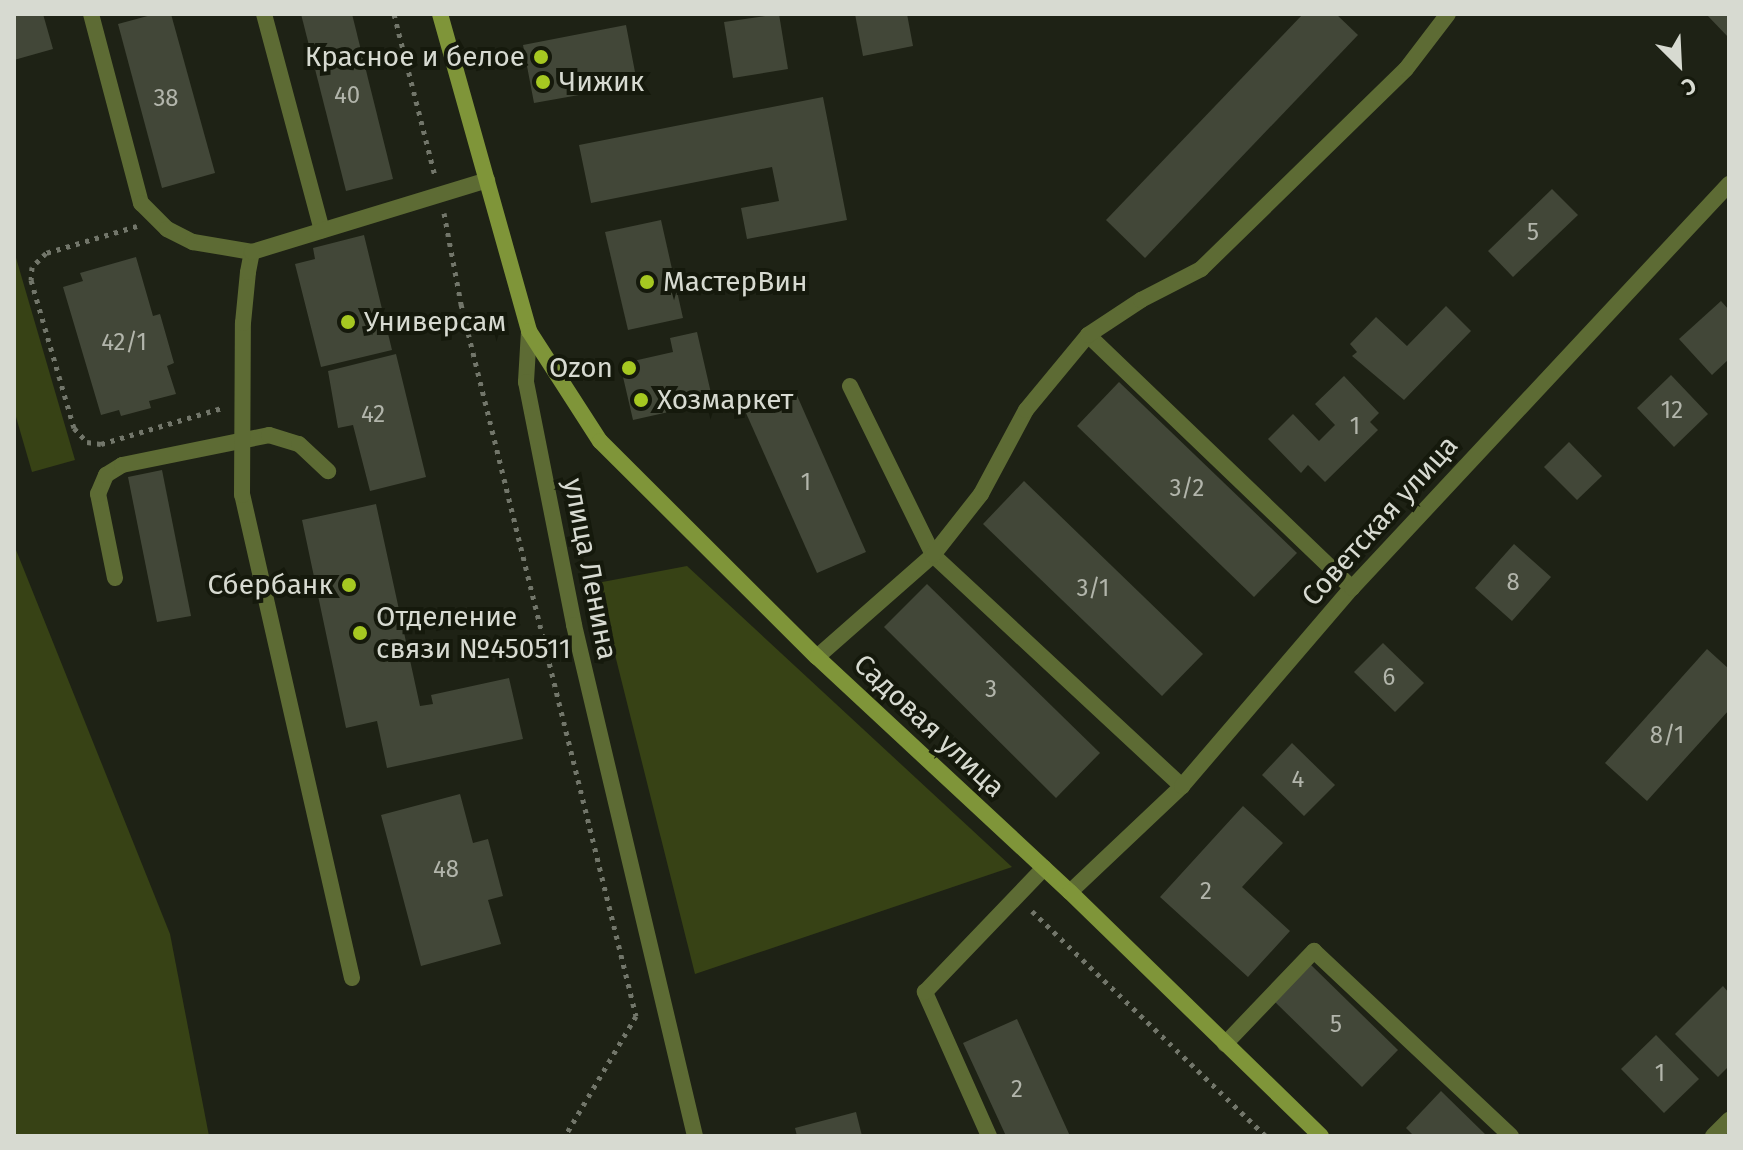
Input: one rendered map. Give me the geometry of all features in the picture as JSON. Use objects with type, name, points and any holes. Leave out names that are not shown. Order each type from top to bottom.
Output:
[{"type":"main road","name":"улица Ленина","points":[[440,14],[529,331]]},
{"type":"main road","name":"Садовая улица","points":[[529,331],[600,441],[817,657],[1070,892],[1318,1135]]},
{"type":"street","points":[[91,14],[141,203],[157,220],[193,242],[252,252],[487,180]]},
{"type":"street","points":[[264,14],[322,230]]},
{"type":"street","points":[[817,657],[933,555],[981,494],[1026,410],[1088,335],[1141,300],[1201,269],[1406,69],[1448,14]]},
{"type":"street","name":"Советская улица","points":[[1070,892],[1182,786],[1352,588],[1729,184]]},
{"type":"street","points":[[252,252],[243,323],[245,402],[242,495],[352,978]]},
{"type":"street","name":"улица Ленина","points":[[529,331],[526,382],[574,625],[695,1136]]},
{"type":"street","points":[[1088,335],[1352,588]]},
{"type":"street","points":[[850,386],[933,555],[1182,786]]},
{"type":"street","points":[[115,578],[98,494],[106,475],[122,465],[269,435],[291,440],[307,450],[328,471]]},
{"type":"street","points":[[989,1136],[925,992],[1044,868]]},
{"type":"street","points":[[1225,1044],[1314,951],[1511,1136]]},
{"type":"street","points":[[1713,1136],[1729,1120]]},
{"type":"path","points":[[394,14],[440,194],[461,304],[636,1016],[565,1136]]},
{"type":"path","points":[[157,220],[46,253],[32,267],[31,280],[74,428],[87,442],[101,444],[245,402]]},
{"type":"path","points":[[1017,896],[1266,1136]]},
{"type":"green space","points":[[14,251],[75,460],[32,472],[14,410]]},
{"type":"green space","points":[[14,545],[170,934],[209,1136],[14,1136]]},
{"type":"green space","points":[[687,566],[1012,867],[695,974],[597,583]]},
{"type":"building","points":[[14,14],[43,14],[53,49],[14,60]]},
{"type":"building","points":[[155,14],[171,14],[215,173],[162,188],[118,24]]},
{"type":"building","points":[[301,14],[352,14],[393,179],[346,191]]},
{"type":"building","points":[[779,14],[788,69],[733,78],[724,22]]},
{"type":"building","points":[[855,14],[907,14],[913,46],[863,56]]},
{"type":"building","points":[[1303,14],[1336,14],[1358,35],[1145,258],[1106,220]]},
{"type":"building","points":[[1706,14],[1729,14],[1729,38]]},
{"type":"building","points":[[626,25],[635,72],[594,80],[596,92],[534,103],[523,45]]},
{"type":"building","points":[[823,97],[847,220],[747,239],[741,208],[779,201],[772,167],[591,203],[579,145]]},
{"type":"building","points":[[1552,189],[1578,215],[1513,277],[1488,251]]},
{"type":"building","points":[[661,220],[683,318],[628,330],[605,232]]},
{"type":"building","points":[[364,235],[392,350],[321,367],[295,264],[315,259],[313,248]]},
{"type":"building","points":[[136,257],[153,316],[160,314],[174,363],[167,366],[176,394],[149,401],[151,408],[121,416],[119,410],[101,415],[63,287],[83,281],[80,273]]},
{"type":"building","points":[[1721,301],[1729,310],[1729,359],[1712,375],[1679,339]]},
{"type":"building","points":[[1446,306],[1471,331],[1404,400],[1352,356],[1357,352],[1350,344],[1376,317],[1407,346]]},
{"type":"building","points":[[697,332],[713,402],[633,420],[620,364],[673,352],[670,338]]},
{"type":"building","points":[[396,354],[426,477],[370,491],[353,425],[338,428],[328,371]]},
{"type":"building","points":[[1671,375],[1708,414],[1674,447],[1637,408]]},
{"type":"building","points":[[1344,376],[1379,413],[1370,422],[1378,430],[1325,482],[1308,465],[1301,473],[1268,439],[1293,414],[1319,441],[1335,425],[1315,404]]},
{"type":"building","points":[[1119,382],[1297,553],[1254,597],[1077,426]]},
{"type":"building","points":[[795,391],[866,552],[817,573],[746,413]]},
{"type":"building","points":[[1569,442],[1602,476],[1577,500],[1544,467]]},
{"type":"building","points":[[162,470],[191,616],[157,622],[128,477]]},
{"type":"building","points":[[1024,481],[1203,654],[1162,696],[983,524]]},
{"type":"building","points":[[376,504],[420,706],[433,704],[431,695],[509,678],[523,739],[387,768],[377,721],[346,728],[302,520]]},
{"type":"building","points":[[1514,544],[1551,577],[1512,621],[1475,588]]},
{"type":"building","points":[[927,584],[1100,753],[1056,798],[884,627]]},
{"type":"building","points":[[1383,643],[1424,683],[1395,712],[1354,672]]},
{"type":"building","points":[[1707,649],[1729,669],[1729,710],[1647,801],[1605,763]]},
{"type":"building","points":[[1292,743],[1335,785],[1304,816],[1262,775]]},
{"type":"building","points":[[460,794],[473,843],[488,839],[503,896],[488,900],[501,944],[421,966],[381,815]]},
{"type":"building","points":[[1243,806],[1283,843],[1242,887],[1290,931],[1248,977],[1160,897]]},
{"type":"building","points":[[1310,964],[1398,1050],[1362,1087],[1274,1001]]},
{"type":"building","points":[[1723,986],[1729,993],[1729,1066],[1718,1077],[1675,1034]]},
{"type":"building","points":[[1017,1019],[1070,1136],[1006,1136],[963,1043]]},
{"type":"building","points":[[1656,1035],[1699,1079],[1664,1113],[1621,1069]]},
{"type":"building","points":[[1441,1091],[1487,1136],[1414,1136],[1406,1128]]},
{"type":"building","points":[[856,1112],[862,1136],[797,1136],[795,1128]]},
{"type":"place","name":"Красное и белое","points":[[541,57]]},
{"type":"place","name":"Чижик","points":[[543,82]]},
{"type":"place","name":"МастерВин","points":[[647,282]]},
{"type":"place","name":"Универсам","points":[[348,322]]},
{"type":"place","name":"Ozon","points":[[629,368]]},
{"type":"place","name":"Хозмаркет","points":[[641,400]]},
{"type":"place","name":"Сбербанк","points":[[349,585]]},
{"type":"place","name":"Отделение связи №450511","points":[[360,633]]}]
